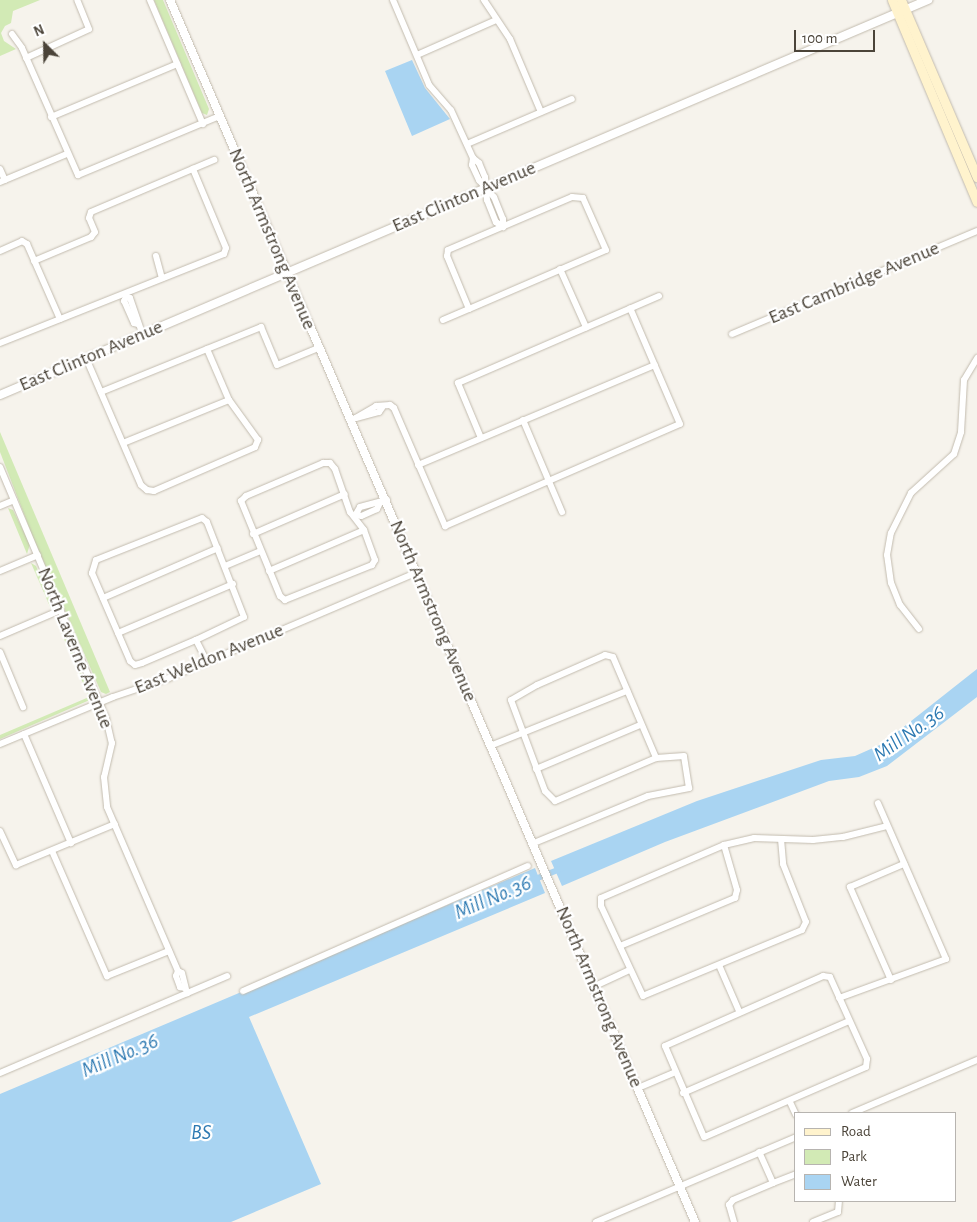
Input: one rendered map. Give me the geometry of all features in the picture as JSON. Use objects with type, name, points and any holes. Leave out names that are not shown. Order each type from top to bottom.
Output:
[{"type":"main road","points":[[892,0],[901,11],[977,177]]},
{"type":"main road","points":[[901,0],[901,11],[977,202]]},
{"type":"street","points":[[26,58],[89,29],[78,0]]},
{"type":"street","points":[[150,0],[202,124]]},
{"type":"street","name":"North Armstrong Avenue","points":[[170,0],[318,348],[354,419],[384,502],[417,572],[490,746],[534,843],[694,1222]]},
{"type":"street","points":[[393,0],[429,85],[451,110],[473,158],[472,165],[479,180],[486,187],[496,222],[503,227]]},
{"type":"street","points":[[484,0],[510,40],[541,112]]},
{"type":"street","name":"East Clinton Avenue","points":[[0,395],[928,0]]},
{"type":"street","points":[[416,55],[496,20]]},
{"type":"street","points":[[12,34],[26,58],[67,154],[78,175],[220,116]]},
{"type":"street","points":[[52,117],[177,64]]},
{"type":"street","points":[[467,144],[572,99]]},
{"type":"street","points":[[0,169],[2,181],[67,154]]},
{"type":"street","points":[[34,260],[94,235],[89,216],[91,212],[214,160]]},
{"type":"street","points":[[0,343],[125,295],[162,278],[224,254],[226,248],[192,169]]},
{"type":"street","points":[[443,320],[469,309],[560,270],[606,250],[580,196],[447,252],[469,309]]},
{"type":"street","name":"East Cambridge Avenue","points":[[732,334],[977,231]]},
{"type":"street","points":[[0,251],[25,242],[60,319]]},
{"type":"street","points":[[156,256],[162,278]]},
{"type":"street","points":[[560,270],[586,326]]},
{"type":"street","points":[[125,295],[140,321],[138,324],[142,335]]},
{"type":"street","points":[[481,438],[458,382],[659,296]]},
{"type":"street","points":[[354,419],[376,406],[382,408],[390,405],[394,408],[444,526],[680,424],[630,308]]},
{"type":"street","points":[[102,392],[261,327],[277,365],[318,348]]},
{"type":"street","points":[[86,358],[141,485],[154,492],[255,447],[257,436],[229,400],[207,349]]},
{"type":"street","points":[[919,629],[900,605],[891,583],[887,555],[890,533],[911,493],[954,454],[961,432],[964,380],[977,358]]},
{"type":"street","points":[[418,465],[655,365]]},
{"type":"street","points":[[123,443],[229,400]]},
{"type":"street","points":[[524,420],[562,512]]},
{"type":"street","points":[[323,463],[330,463],[335,469],[345,494],[375,554],[372,565],[285,600],[280,596],[242,510],[241,502],[246,496],[323,463]]},
{"type":"street","name":"North Laverne Avenue","points":[[0,467],[111,731],[104,793],[115,824],[178,971],[176,976],[180,987],[186,991]]},
{"type":"street","points":[[253,534],[345,494]]},
{"type":"street","points":[[0,506],[14,500]]},
{"type":"street","points":[[354,515],[363,506],[384,502]]},
{"type":"street","points":[[354,515],[366,514],[377,509],[384,502]]},
{"type":"street","points":[[363,506],[366,514]]},
{"type":"street","points":[[195,518],[207,522],[218,548],[244,616],[196,640],[135,665],[130,661],[92,573],[96,560],[195,518]]},
{"type":"street","points":[[269,571],[364,530]]},
{"type":"street","points":[[103,598],[218,548]]},
{"type":"street","points":[[225,566],[260,551]]},
{"type":"street","points":[[0,571],[38,555]]},
{"type":"street","name":"East Weldon Avenue","points":[[0,744],[100,702],[207,662],[417,572]]},
{"type":"street","points":[[118,634],[233,584]]},
{"type":"street","points":[[0,636],[61,610]]},
{"type":"street","points":[[196,640],[207,662]]},
{"type":"street","points":[[0,652],[23,707]]},
{"type":"street","points":[[534,843],[648,796],[689,788],[684,756],[656,758],[555,801],[546,791],[536,769],[525,731],[514,707],[514,696],[605,655],[613,657],[640,725],[656,758]]},
{"type":"street","points":[[490,746],[627,691]]},
{"type":"street","points":[[536,769],[640,725]]},
{"type":"street","points":[[24,734],[71,843]]},
{"type":"street","points":[[839,998],[946,959],[878,803]]},
{"type":"street","points":[[0,831],[16,865],[52,852],[115,824]]},
{"type":"street","points":[[781,839],[783,864],[806,922],[802,930],[643,996],[630,970],[601,898],[724,845],[754,838],[842,837],[887,826]]},
{"type":"street","points":[[620,946],[735,898],[737,890],[724,845]]},
{"type":"street","points":[[52,852],[107,976],[169,951]]},
{"type":"street","points":[[891,980],[850,887],[904,864]]},
{"type":"street","points":[[243,991],[528,866]]},
{"type":"street","points":[[719,965],[739,1011]]},
{"type":"street","points":[[595,986],[630,970]]},
{"type":"street","points":[[0,1073],[186,991],[227,976]]},
{"type":"street","points":[[824,976],[830,977],[839,998],[867,1060],[866,1067],[790,1102],[704,1137],[674,1073],[665,1050],[667,1043],[824,976]]},
{"type":"street","points":[[683,1093],[849,1021]]},
{"type":"street","points":[[854,1112],[977,1060]]},
{"type":"street","points":[[638,1088],[674,1073]]},
{"type":"street","points":[[790,1102],[795,1112]]},
{"type":"street","points":[[596,1222],[794,1138]]},
{"type":"street","points":[[760,1152],[773,1183]]},
{"type":"street","points":[[734,1222],[729,1205],[734,1200],[794,1175]]},
{"type":"street","points":[[814,1222],[838,1212],[839,1202]]},
{"type":"green space","points":[[0,0],[40,0],[13,11],[11,23],[5,26],[1,33],[4,41],[16,49],[0,56]]},
{"type":"green space","points":[[154,0],[163,0],[209,109],[207,115],[202,113]]},
{"type":"green space","points":[[0,432],[110,692],[106,694],[101,692],[32,535],[0,452]]},
{"type":"green space","points":[[8,508],[13,510],[30,544],[27,554]]},
{"type":"green space","points":[[31,563],[36,566],[52,603],[51,609]]},
{"type":"green space","points":[[55,618],[60,621],[92,699],[0,739],[0,735],[89,697]]},
{"type":"water","points":[[412,60],[425,88],[450,119],[412,136],[385,71]]},
{"type":"water","points":[[977,669],[977,697],[887,766],[859,777],[829,781],[665,842],[562,886],[551,861],[697,801],[821,760],[855,756],[882,744]]},
{"type":"water","name":"BS","points":[[535,868],[545,893],[249,1017],[321,1184],[231,1222],[0,1222],[0,1094]]},
{"type":"waterway","name":"Mill No. 36","points":[[533,880],[562,868]]}]
